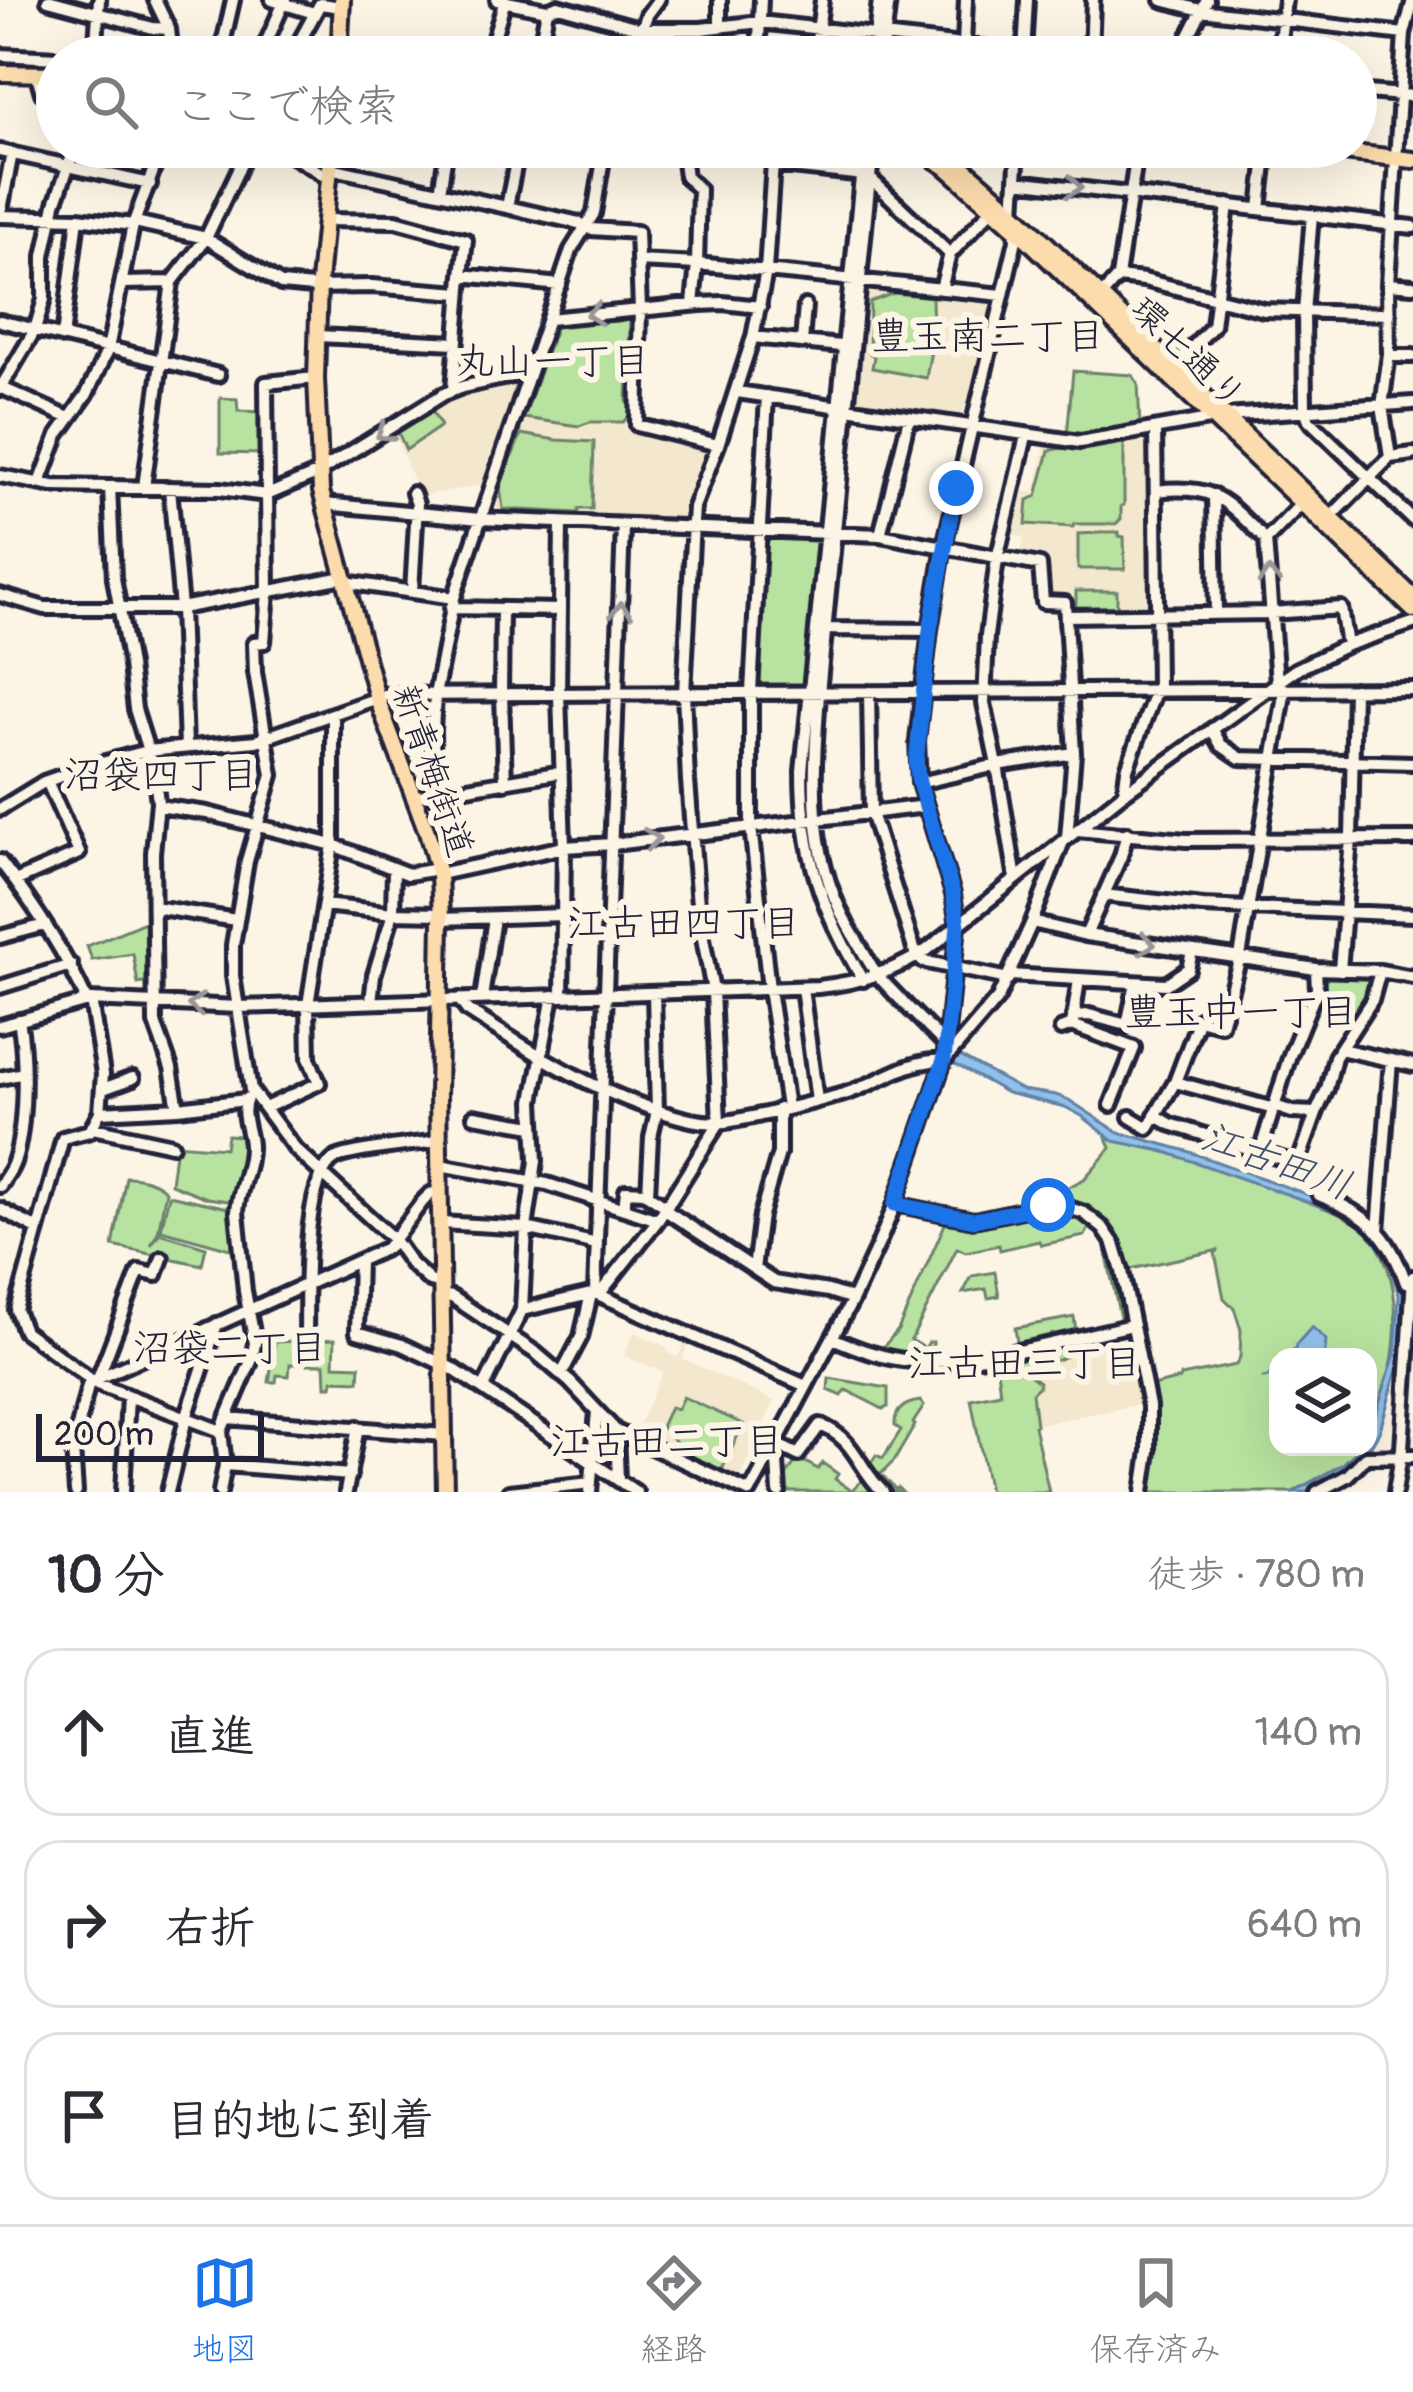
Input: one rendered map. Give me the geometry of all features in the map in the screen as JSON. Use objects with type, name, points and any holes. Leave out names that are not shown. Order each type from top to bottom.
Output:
[{"type":"main road","points":[[340,36],[342,3]]},
{"type":"main road","points":[[0,68],[36,69]]},
{"type":"main road","points":[[1377,156],[1413,160]]},
{"type":"main road","name":"新青梅街道","points":[[330,168],[319,287],[316,473],[377,698],[439,871],[445,1492]]},
{"type":"main road","name":"環七通り","points":[[947,168],[1413,597]]},
{"type":"main road","name":"環七通り","points":[[964,168],[1175,366],[1302,502],[1413,610]]},
{"type":"street","points":[[48,0],[99,7],[153,28],[169,29]]},
{"type":"street","points":[[155,0],[170,36]]},
{"type":"street","points":[[224,36],[232,0]]},
{"type":"street","points":[[593,16],[598,0]]},
{"type":"street","points":[[640,36],[648,0]]},
{"type":"street","points":[[647,15],[658,0]]},
{"type":"street","points":[[720,0],[720,27]]},
{"type":"street","points":[[759,36],[761,0]]},
{"type":"street","points":[[817,36],[822,0]]},
{"type":"street","points":[[879,0],[880,36]]},
{"type":"street","points":[[880,36],[889,0]]},
{"type":"street","points":[[964,36],[966,0]]},
{"type":"street","points":[[1025,36],[1027,0]]},
{"type":"street","points":[[1092,36],[1093,0]]},
{"type":"street","points":[[1162,0],[1404,34]]},
{"type":"street","points":[[1280,36],[1285,0]]},
{"type":"street","points":[[1390,457],[1382,406],[1389,356],[1388,284],[1396,158],[1406,96],[1404,34],[1413,0]]},
{"type":"street","points":[[268,36],[280,1],[314,13]]},
{"type":"street","points":[[493,36],[502,1],[550,6],[642,29],[760,22],[880,36]]},
{"type":"street","points":[[302,36],[320,4],[342,3]]},
{"type":"street","points":[[1188,36],[1204,5]]},
{"type":"street","points":[[543,36],[550,6]]},
{"type":"street","points":[[0,68],[36,78]]},
{"type":"street","points":[[36,158],[6,152],[0,216],[134,223],[206,238],[280,284],[460,292]]},
{"type":"street","points":[[67,168],[44,256],[44,299],[35,330],[0,388],[70,418]]},
{"type":"street","points":[[81,168],[150,184]]},
{"type":"street","points":[[40,483],[50,451],[87,394],[108,349],[134,223],[156,168]]},
{"type":"street","points":[[144,487],[172,282],[206,238],[239,168]]},
{"type":"street","points":[[320,168],[507,207],[591,230],[638,232],[637,425],[718,445]]},
{"type":"street","points":[[440,192],[444,168]]},
{"type":"street","points":[[507,207],[515,168]]},
{"type":"street","points":[[434,795],[435,695],[453,603],[571,250],[594,213],[603,168]]},
{"type":"street","points":[[685,168],[686,177],[699,189],[693,304]]},
{"type":"street","points":[[522,1310],[602,1291],[663,1212],[719,1123],[713,991],[690,834],[684,693],[694,507],[754,337],[766,271],[773,168]]},
{"type":"street","points":[[796,168],[866,177],[950,254]]},
{"type":"street","points":[[865,168],[866,177]]},
{"type":"street","points":[[863,980],[829,919],[816,879],[809,820],[814,693],[868,168]]},
{"type":"street","points":[[100,1112],[178,1108],[249,1095],[266,1108],[320,1174],[394,1240],[411,1264],[562,1375],[616,1431],[750,1492],[853,1299],[895,1204],[947,1054],[958,926],[919,783],[917,741],[944,546],[1017,230],[1017,168]]},
{"type":"street","points":[[1101,296],[1118,277],[1135,168]]},
{"type":"street","points":[[1260,209],[1265,168]]},
{"type":"street","points":[[1016,181],[1413,226]]},
{"type":"street","points":[[1175,366],[1213,326],[1228,205]]},
{"type":"street","points":[[941,290],[950,254],[993,208]]},
{"type":"street","points":[[1312,215],[1304,312],[1306,410],[1413,520]]},
{"type":"street","points":[[63,338],[77,218]]},
{"type":"street","points":[[324,220],[397,221],[466,240],[453,390]]},
{"type":"street","points":[[638,261],[1002,295]]},
{"type":"street","points":[[462,275],[560,285]]},
{"type":"street","points":[[1118,277],[1264,310],[1389,314]]},
{"type":"street","points":[[123,284],[172,282]]},
{"type":"street","points":[[1388,284],[1413,286]]},
{"type":"street","points":[[549,319],[693,304],[760,307]]},
{"type":"street","points":[[802,342],[806,305]]},
{"type":"street","points":[[0,321],[218,375]]},
{"type":"street","points":[[317,336],[456,343]]},
{"type":"street","points":[[754,337],[849,347]]},
{"type":"street","points":[[1389,356],[1413,356]]},
{"type":"street","points":[[0,476],[40,483],[267,495],[316,473],[453,390],[530,373]]},
{"type":"street","points":[[220,1492],[225,1465],[221,1431],[254,1352],[237,1200],[249,1158],[242,1110],[249,1095],[232,976],[236,920],[272,775],[254,643],[264,642],[268,592],[266,383],[316,378]]},
{"type":"street","points":[[737,392],[1080,442],[1220,417],[1413,403]]},
{"type":"street","points":[[754,1269],[758,1227],[779,1153],[783,1108],[751,827],[751,692],[767,396]]},
{"type":"street","points":[[880,535],[909,418]]},
{"type":"street","points":[[1124,793],[1126,769],[1157,690],[1155,429]]},
{"type":"street","points":[[1016,879],[984,691],[997,559],[1026,436]]},
{"type":"street","points":[[1331,517],[1390,457],[1413,454]]},
{"type":"street","points":[[110,487],[114,578],[135,710],[154,770],[158,806],[153,853],[154,1023],[171,1068],[178,1108]]},
{"type":"street","points":[[170,488],[186,747]]},
{"type":"street","points":[[1130,1118],[1148,1128],[1175,1082],[1199,1019],[1221,1025],[1240,957],[1274,760],[1277,687],[1266,539],[1214,495],[1193,489],[1156,491]]},
{"type":"street","points":[[412,592],[413,493]]},
{"type":"street","points":[[1214,495],[1216,614]]},
{"type":"street","points":[[1266,539],[1302,502]]},
{"type":"street","points":[[324,504],[480,519],[880,535],[1040,565],[1043,602],[1065,603],[1074,753],[1069,836],[1009,977],[991,1009],[947,1054],[905,1067],[873,1085],[719,1123],[682,1118],[604,1092],[542,1059],[467,1010],[459,999]]},
{"type":"street","points":[[484,1388],[522,1310],[526,1228],[536,1161],[533,1101],[557,996],[564,847],[561,523]]},
{"type":"street","points":[[562,1375],[581,1336],[593,1294],[597,1244],[623,526]]},
{"type":"street","points":[[814,693],[825,629],[830,533]]},
{"type":"street","points":[[0,595],[46,608],[181,608],[344,579],[453,603],[502,610],[560,610]]},
{"type":"street","points":[[1066,616],[1341,608],[1347,645]]},
{"type":"street","points":[[502,610],[505,783]]},
{"type":"street","points":[[0,1026],[89,1000],[308,1005],[802,988],[863,980],[918,956],[1212,729],[1347,645],[1413,623]]},
{"type":"street","points":[[825,629],[930,630]]},
{"type":"street","points":[[0,809],[47,781],[147,751],[267,739],[386,695],[1413,688]]},
{"type":"street","points":[[1340,970],[1351,839],[1354,689]]},
{"type":"street","points":[[869,692],[871,813],[922,961],[1009,977],[1166,984],[1188,969],[1192,951]]},
{"type":"street","points":[[266,1108],[319,1083],[309,1058],[308,1005],[333,845],[333,716]]},
{"type":"street","points":[[1212,729],[1229,753],[1240,758],[1413,763]]},
{"type":"street","points":[[919,783],[1074,753]]},
{"type":"street","points":[[414,797],[562,772]]},
{"type":"street","points":[[0,889],[79,853],[47,781]]},
{"type":"street","points":[[158,806],[190,809],[333,845],[408,874],[564,847],[926,806]]},
{"type":"street","points":[[809,820],[843,919],[878,975],[947,1054]]},
{"type":"street","points":[[1086,935],[1127,833]]},
{"type":"street","points":[[1069,836],[1413,839]]},
{"type":"street","points":[[0,861],[71,965],[89,1000],[104,1074],[100,1112],[93,1128]]},
{"type":"street","points":[[371,1002],[392,913],[394,869]]},
{"type":"street","points":[[1102,895],[1203,906],[1413,915]]},
{"type":"street","points":[[325,905],[441,916],[562,915]]},
{"type":"street","points":[[154,907],[236,920]]},
{"type":"street","points":[[482,998],[494,918]]},
{"type":"street","points":[[1032,922],[1086,935],[1316,969],[1413,977]]},
{"type":"street","points":[[0,937],[45,925]]},
{"type":"street","points":[[0,987],[71,965]]},
{"type":"street","points":[[1260,1152],[1290,1054],[1317,989],[1316,969]]},
{"type":"street","points":[[1155,1115],[1170,1124],[1298,1164],[1340,1049],[1372,1000],[1380,971]]},
{"type":"street","points":[[1069,1023],[1079,980]]},
{"type":"street","points":[[1069,1023],[1089,1015],[1126,1025],[1136,983]]},
{"type":"street","points":[[802,988],[817,1101]]},
{"type":"street","points":[[654,993],[657,1111],[648,1194],[663,1212],[774,1282],[853,1299]]},
{"type":"street","points":[[0,1186],[17,1150],[24,1072],[20,1020]]},
{"type":"street","points":[[1069,1023],[1134,1048],[1111,1105]]},
{"type":"street","points":[[1340,1049],[1413,1065]]},
{"type":"street","points":[[1378,1231],[1391,1060]]},
{"type":"street","points":[[0,1078],[24,1072]]},
{"type":"street","points":[[103,1088],[133,1078]]},
{"type":"street","points":[[1175,1082],[1292,1112],[1316,1113]]},
{"type":"street","points":[[474,1115],[533,1126]]},
{"type":"street","points":[[172,1145],[93,1128],[63,1138],[16,1310],[24,1331],[95,1378],[128,1396],[221,1431]]},
{"type":"street","points":[[306,1339],[311,1209],[320,1174],[337,1157],[439,1142]]},
{"type":"street","points":[[439,1165],[532,1180],[624,1209],[663,1212]]},
{"type":"street","points":[[95,1378],[388,1248],[430,1194],[440,1192]]},
{"type":"street","points":[[624,1209],[626,1192],[648,1194]]},
{"type":"street","points":[[1319,1196],[1357,1212],[1393,1252],[1406,1283],[1413,1280],[1407,1456],[1395,1492]]},
{"type":"street","points":[[895,1204],[974,1220],[1063,1206],[1084,1213],[1103,1228],[1114,1244],[1150,1416],[1143,1492]]},
{"type":"street","points":[[0,1209],[37,1229]]},
{"type":"street","points":[[440,1223],[526,1228],[597,1244]]},
{"type":"street","points":[[76,1492],[73,1448],[88,1386],[139,1271],[156,1275],[162,1258]]},
{"type":"street","points":[[359,1261],[356,1332],[402,1345],[442,1364],[636,1492]]},
{"type":"street","points":[[593,1294],[806,1387]]},
{"type":"street","points":[[0,1313],[16,1310]]},
{"type":"street","points":[[168,1492],[217,1324]]},
{"type":"street","points":[[832,1338],[915,1362],[985,1356],[1133,1325]]},
{"type":"street","points":[[123,1492],[128,1396]]},
{"type":"street","points":[[509,1492],[591,1488],[597,1411]]},
{"type":"street","points":[[226,1418],[444,1435]]},
{"type":"street","points":[[776,1444],[799,1455],[820,1425],[828,1427],[851,1445],[866,1476],[883,1492]]},
{"type":"street","points":[[346,1492],[358,1427]]},
{"type":"street","points":[[616,1431],[620,1484]]},
{"type":"street","points":[[776,1444],[778,1492]]},
{"type":"street","points":[[1317,1492],[1347,1476],[1366,1456],[1407,1456]]},
{"type":"street","points":[[225,1465],[350,1475]]},
{"type":"shaded area","points":[[865,287],[995,301],[967,420],[855,404]]},
{"type":"shaded area","points":[[632,314],[633,429],[711,449],[688,525],[486,516],[489,484],[419,496],[394,431],[455,391],[521,376],[533,381],[554,323]]},
{"type":"shaded area","points":[[1152,438],[1152,607],[1147,611],[1072,611],[1068,598],[1047,596],[1046,561],[1020,556],[1024,537],[1006,533],[1017,491],[1035,493],[1046,442]]},
{"type":"shaded area","points":[[1133,1325],[1148,1403],[1034,1425],[1018,1349]]},
{"type":"shaded area","points":[[634,1332],[678,1357],[687,1338],[683,1359],[775,1401],[737,1482],[635,1434],[662,1374],[624,1356]]},
{"type":"green space","points":[[894,293],[932,297],[933,340],[926,378],[872,368],[870,302]]},
{"type":"green space","points":[[630,320],[627,401],[631,403],[623,422],[579,426],[524,418],[556,325]]},
{"type":"green space","points":[[1073,371],[1132,375],[1138,383],[1140,426],[1067,436]]},
{"type":"green space","points":[[220,398],[237,399],[238,411],[263,412],[263,454],[220,453]]},
{"type":"green space","points":[[431,409],[441,426],[406,450],[398,432]]},
{"type":"green space","points":[[521,434],[594,442],[592,509],[578,513],[503,509],[500,487]]},
{"type":"green space","points":[[1124,442],[1124,505],[1116,524],[1026,524],[1028,500],[1037,496],[1049,451]]},
{"type":"green space","points":[[1119,532],[1124,537],[1125,569],[1078,569],[1078,534]]},
{"type":"green space","points":[[766,534],[821,539],[802,684],[758,684],[755,680]]},
{"type":"green space","points":[[1076,591],[1117,591],[1117,609],[1076,609]]},
{"type":"green space","points":[[152,919],[149,982],[138,984],[133,954],[92,960],[87,946]]},
{"type":"green space","points":[[1322,974],[1376,976],[1354,1020],[1315,1003]]},
{"type":"green space","points":[[227,1135],[241,1136],[245,1146],[235,1202],[207,1198],[171,1184],[176,1144],[225,1148]]},
{"type":"green space","points":[[1106,1135],[1291,1195],[1365,1229],[1390,1275],[1395,1302],[1392,1358],[1377,1414],[1377,1348],[1269,1348],[1269,1456],[1351,1456],[1343,1464],[1293,1492],[1135,1492],[1143,1490],[1145,1388],[1236,1365],[1240,1357],[1241,1330],[1234,1308],[1224,1298],[1215,1253],[1219,1250],[1122,1271],[1133,1325],[1122,1327],[1104,1243],[1090,1226],[1085,1236],[1041,1245],[1039,1241],[966,1252],[957,1248],[911,1340],[925,1348],[933,1342],[932,1361],[924,1362],[922,1377],[895,1358],[877,1354],[898,1330],[949,1215],[974,1220],[1048,1205],[1084,1179],[1111,1148]]},
{"type":"green space","points":[[126,1177],[148,1180],[166,1191],[151,1245],[160,1233],[206,1247],[202,1265],[113,1246]]},
{"type":"green space","points":[[169,1195],[233,1209],[234,1250],[161,1230]]},
{"type":"green space","points":[[995,1272],[999,1296],[988,1298],[986,1289],[963,1293],[972,1276]]},
{"type":"green space","points":[[1074,1317],[1077,1337],[1070,1339],[1070,1353],[1031,1372],[1039,1382],[1032,1393],[1034,1426],[1049,1492],[989,1492],[971,1399],[1000,1393],[997,1369],[988,1370],[985,1356],[1018,1349],[1015,1328]]},
{"type":"green space","points":[[335,1339],[334,1365],[360,1366],[359,1381],[333,1380],[332,1386],[326,1386],[325,1364],[290,1364],[289,1376],[277,1375],[276,1382],[269,1382],[275,1342]]},
{"type":"green space","points":[[829,1378],[888,1388],[888,1407],[883,1409],[846,1390],[842,1396],[828,1390]]},
{"type":"green space","points":[[683,1397],[743,1424],[721,1472],[676,1451],[678,1444],[661,1427],[670,1407],[677,1409]]},
{"type":"green space","points":[[920,1401],[924,1406],[915,1425],[881,1474],[902,1492],[783,1492],[783,1480],[798,1458],[818,1469],[823,1463],[852,1491],[866,1476],[855,1453],[865,1451],[870,1464],[876,1455],[883,1458],[901,1430],[895,1426],[899,1412]]},
{"type":"water","points":[[958,1055],[1022,1090],[1069,1100],[1118,1132],[1187,1151],[1345,1208],[1385,1243],[1404,1294],[1401,1356],[1377,1435],[1377,1409],[1395,1354],[1399,1295],[1388,1260],[1366,1230],[1341,1214],[1292,1196],[1163,1151],[1114,1141],[1065,1107],[1007,1093],[951,1062]]},
{"type":"water","points":[[1312,1327],[1326,1340],[1325,1348],[1296,1345]]},
{"type":"water","points":[[1351,1456],[1365,1456],[1312,1492],[1293,1492]]},
{"type":"waterway","points":[[1263,1378],[1269,1376]]},
{"type":"district","name":"豊玉南二丁目","points":[[988,335]]},
{"type":"district","name":"丸山一丁目","points":[[553,360]]},
{"type":"district","name":"沼袋四丁目","points":[[161,774]]},
{"type":"district","name":"江古田四丁目","points":[[684,922]]},
{"type":"district","name":"豊玉中一丁目","points":[[1241,1011]]},
{"type":"district","name":"沼袋二丁目","points":[[230,1347]]},
{"type":"district","name":"江古田三丁目","points":[[1025,1362]]},
{"type":"district","name":"江古田二丁目","points":[[667,1440]]},
{"type":"route","points":[[956,488],[930,630],[916,763],[958,926],[944,1060],[895,1204],[974,1220],[1048,1205]]},
{"type":"water label","name":"江古田川","points":[[1277,1160]]}]
